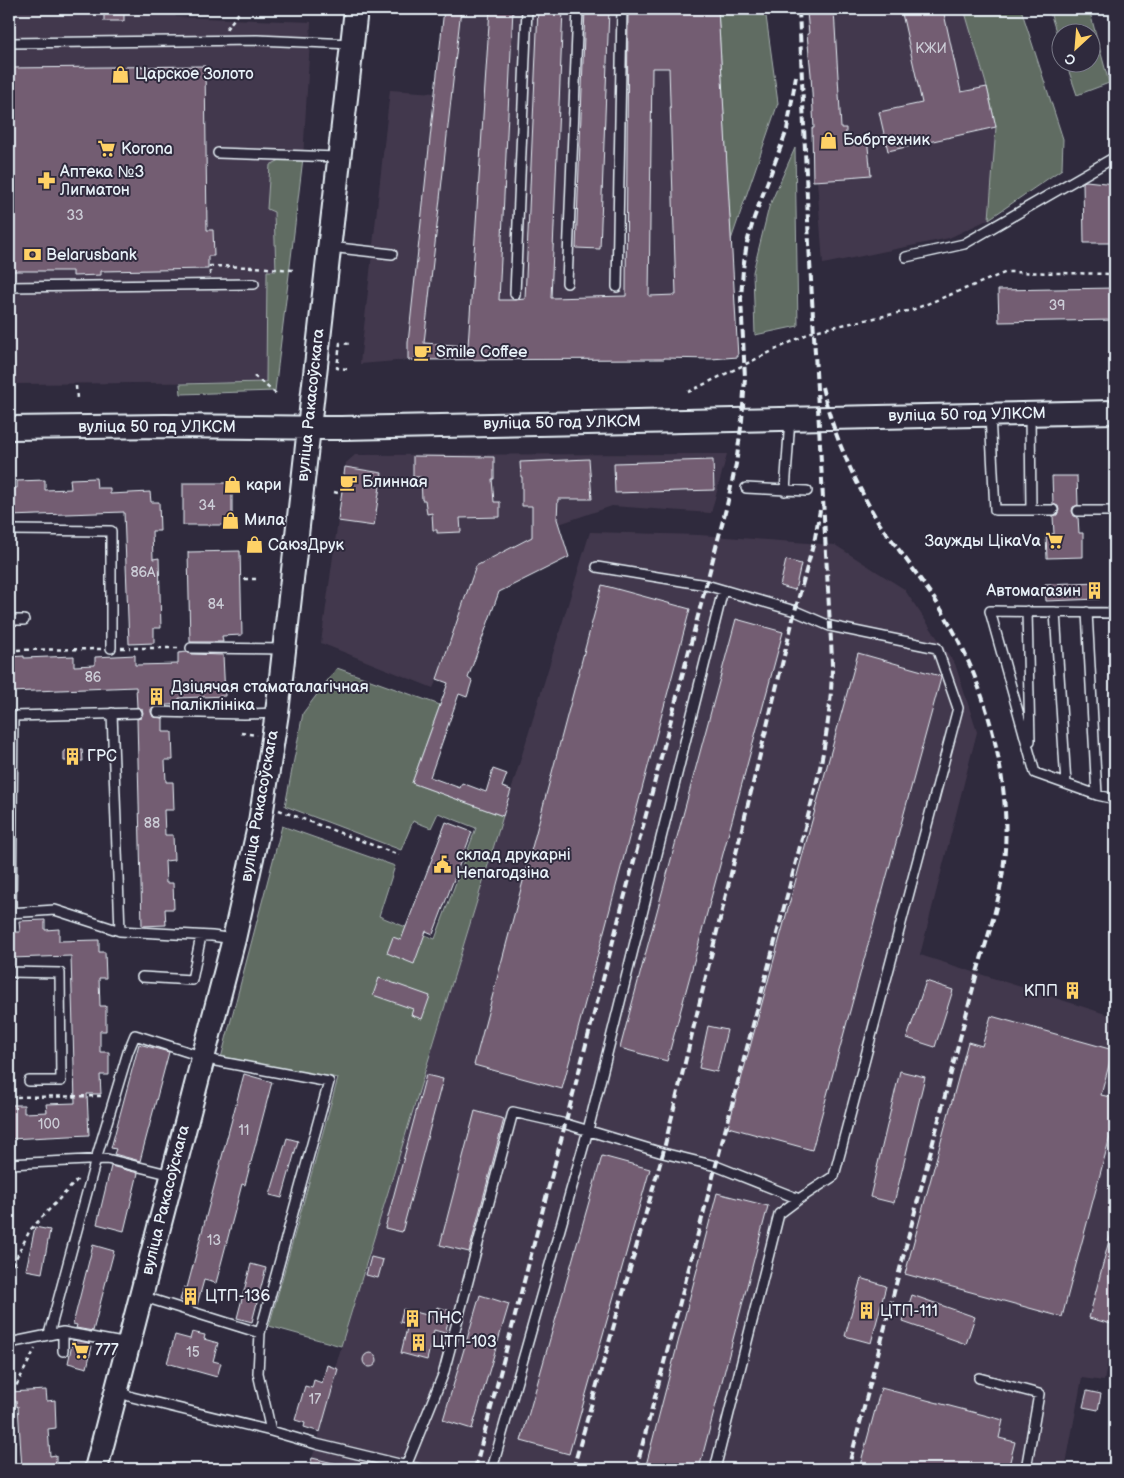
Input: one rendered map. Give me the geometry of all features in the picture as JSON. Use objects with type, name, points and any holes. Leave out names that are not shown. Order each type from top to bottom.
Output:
[{"type":"main road","name":"вуліца Ракасоўскага","points":[[96,1469],[234,939],[260,822],[277,713],[356,9]]},
{"type":"main road","name":"вуліца 50 год УЛКСМ","points":[[9,428],[165,426],[351,428],[1115,412]]},
{"type":"lane","points":[[515,294],[527,9]]},
{"type":"lane","points":[[568,283],[578,9]]},
{"type":"lane","points":[[617,287],[622,9]]},
{"type":"lane","points":[[9,43],[257,40],[352,44]]},
{"type":"lane","points":[[218,153],[340,157]]},
{"type":"lane","points":[[906,257],[964,244],[1115,156]]},
{"type":"lane","points":[[329,247],[392,254]]},
{"type":"lane","points":[[9,287],[254,284]]},
{"type":"lane","points":[[1030,414],[1031,510]]},
{"type":"lane","points":[[990,415],[995,510],[1053,510]]},
{"type":"lane","points":[[785,491],[790,419]]},
{"type":"lane","points":[[746,488],[807,491]]},
{"type":"lane","points":[[1078,511],[1115,512]]},
{"type":"lane","points":[[9,530],[111,531],[111,648]]},
{"type":"lane","points":[[597,567],[706,585],[795,611],[830,626],[937,648],[958,708],[834,1176],[779,1214],[715,1469]]},
{"type":"lane","points":[[492,1469],[588,1130],[724,590]]},
{"type":"lane","points":[[1115,613],[990,611],[1035,773],[1096,795],[1115,799]]},
{"type":"lane","points":[[1027,611],[1030,755]]},
{"type":"lane","points":[[1055,612],[1066,784]]},
{"type":"lane","points":[[1087,612],[1096,795]]},
{"type":"lane","points":[[9,620],[24,620]]},
{"type":"lane","points":[[190,648],[284,649]]},
{"type":"lane","points":[[157,712],[277,713]]},
{"type":"lane","points":[[137,713],[11,716],[10,913],[55,910],[120,931],[234,939]]},
{"type":"lane","points":[[112,714],[120,931]]},
{"type":"lane","points":[[142,977],[192,980],[201,936]]},
{"type":"lane","points":[[9,972],[60,973],[61,1081],[29,1081]]},
{"type":"lane","points":[[49,1334],[96,1159],[128,1052],[135,1035],[216,1061],[329,1082],[260,1333],[258,1374],[271,1431]]},
{"type":"lane","points":[[406,1466],[443,1376],[513,1112],[588,1130],[663,1153],[716,1166],[799,1199]]},
{"type":"lane","points":[[9,1164],[107,1159],[172,1176]]},
{"type":"lane","points":[[141,1296],[260,1333]]},
{"type":"lane","points":[[63,1332],[63,1351]]},
{"type":"lane","points":[[9,1344],[63,1332],[129,1344]]},
{"type":"lane","points":[[979,1378],[1039,1394],[1026,1469]]},
{"type":"lane","points":[[116,1391],[132,1397],[420,1469]]},
{"type":"path","points":[[217,41],[242,9]]},
{"type":"path","points":[[688,392],[814,331],[912,310],[1007,272],[1115,274]]},
{"type":"path","points":[[347,369],[337,368],[340,344],[350,344]]},
{"type":"path","points":[[254,376],[279,396]]},
{"type":"path","points":[[76,386],[77,399]]},
{"type":"path","points":[[334,492],[342,494]]},
{"type":"path","points":[[244,579],[258,579]]},
{"type":"path","points":[[9,650],[130,648]]},
{"type":"path","points":[[134,648],[190,648]]},
{"type":"path","points":[[279,810],[399,855]]},
{"type":"path","points":[[9,1097],[116,1096]]},
{"type":"path","points":[[9,1272],[30,1230],[96,1159]]},
{"type":"path","points":[[9,1424],[14,1405],[13,1392],[38,1342],[49,1334]]},
{"type":"shaded area","points":[[9,9],[171,9],[176,17],[311,22],[303,158],[274,212],[277,271],[267,271],[266,382],[9,384]]},
{"type":"shaded area","points":[[444,9],[718,9],[738,357],[408,360],[360,364],[390,90],[435,93]]},
{"type":"shaded area","points":[[718,9],[765,9],[778,103],[731,240]]},
{"type":"shaded area","points":[[805,9],[964,9],[987,87],[996,127],[989,219],[949,238],[823,264]]},
{"type":"shaded area","points":[[964,9],[1021,9],[1063,139],[1062,169],[989,219],[996,127],[987,87]]},
{"type":"shaded area","points":[[1049,9],[1089,9],[1093,22],[1053,22]]},
{"type":"shaded area","points":[[1102,57],[1109,83],[1077,95],[1069,72],[1102,72]]},
{"type":"shaded area","points":[[795,148],[798,326],[755,335],[753,272],[769,207]]},
{"type":"shaded area","points":[[284,158],[303,158],[275,391],[181,394],[180,384],[266,382],[267,271],[276,271],[274,212],[267,209],[270,165]]},
{"type":"shaded area","points":[[727,454],[711,513],[612,506],[559,524],[476,566],[433,688],[321,643],[346,463],[355,455]]},
{"type":"shaded area","points":[[590,532],[699,535],[835,545],[904,589],[955,664],[977,732],[920,955],[1115,1017],[1115,1322],[1104,1381],[1082,1378],[1065,1469],[309,1469],[338,1369],[335,1368]]},
{"type":"shaded area","points":[[337,668],[440,705],[412,783],[503,816],[341,1346],[269,1326],[338,1078],[221,1058],[282,826],[395,866],[379,916],[435,939],[476,828],[438,813],[431,828],[413,821],[401,850],[285,806],[303,713]]},
{"type":"building","points":[[104,9],[124,9],[124,21],[104,21]]},
{"type":"building","points":[[444,9],[461,9],[424,343],[468,346],[490,9],[513,9],[499,300],[515,300],[525,299],[538,9],[563,9],[551,298],[626,296],[628,9],[718,9],[738,357],[711,359],[408,360],[408,343]],"holes":[[[652,68],[669,68],[676,295],[649,296]]]},
{"type":"building","points":[[585,9],[609,9],[600,249],[576,248]]},
{"type":"building","points":[[901,9],[943,9],[961,92],[987,87],[996,127],[888,151],[879,112],[922,103]]},
{"type":"building","points":[[834,10],[841,128],[846,128],[846,141],[867,138],[871,175],[847,177],[847,179],[813,181],[812,128],[814,128],[807,12]]},
{"type":"building","name":"Korona","points":[[205,66],[207,230],[213,230],[214,256],[208,256],[208,269],[101,271],[101,275],[73,276],[73,271],[9,271],[9,68]]},
{"type":"building","points":[[1083,182],[1115,184],[1115,243],[1084,243]]},
{"type":"building","points":[[1115,288],[1115,320],[999,322],[998,290]]},
{"type":"building","points":[[413,456],[494,457],[494,479],[492,479],[494,502],[500,502],[500,517],[460,518],[461,532],[437,533],[437,530],[433,530],[432,513],[427,514],[425,500],[422,500],[421,477],[413,477]]},
{"type":"building","points":[[589,459],[592,499],[558,499],[557,519],[569,557],[499,592],[468,678],[472,681],[467,697],[459,694],[430,777],[460,788],[462,783],[486,792],[493,769],[507,774],[502,787],[511,790],[503,816],[412,783],[448,683],[437,679],[476,566],[532,537],[532,506],[522,506],[520,462]]},
{"type":"building","points":[[713,460],[714,490],[615,493],[614,463]]},
{"type":"building","points":[[345,467],[382,473],[374,526],[338,521]]},
{"type":"building","points":[[1052,476],[1077,476],[1078,505],[1073,507],[1072,511],[1074,516],[1078,517],[1079,533],[1083,533],[1083,557],[1047,558],[1046,534],[1054,534],[1053,516],[1057,515],[1059,510],[1058,506],[1053,504]]},
{"type":"building","points":[[96,478],[97,488],[110,488],[110,494],[150,492],[151,502],[159,502],[160,531],[152,531],[153,559],[159,558],[161,628],[154,628],[154,643],[129,644],[124,512],[9,516],[9,488],[17,488],[17,481],[45,480],[45,490],[71,489],[70,479]]},
{"type":"building","points":[[183,483],[232,483],[232,525],[183,525]]},
{"type":"building","points":[[240,551],[242,635],[222,636],[223,642],[190,642],[188,552]]},
{"type":"building","points":[[786,560],[801,564],[795,590],[780,586]]},
{"type":"building","points":[[1099,582],[1100,599],[1046,601],[1045,584]]},
{"type":"building","points":[[602,585],[690,609],[562,1089],[474,1065]]},
{"type":"building","points":[[736,619],[783,632],[667,1061],[620,1048]]},
{"type":"building","points":[[187,652],[191,654],[223,655],[225,696],[179,698],[179,704],[157,706],[151,709],[153,717],[163,718],[163,732],[172,732],[173,760],[165,760],[166,782],[173,782],[174,810],[164,810],[165,835],[173,835],[174,860],[165,861],[166,883],[173,883],[174,909],[165,909],[166,925],[142,926],[137,719],[141,718],[143,713],[142,709],[137,707],[136,687],[9,692],[9,657],[74,656],[74,666],[95,665],[95,657],[135,655],[135,665],[178,664],[178,653]]},
{"type":"building","points":[[858,653],[940,676],[941,678],[812,1150],[728,1127]]},
{"type":"building","name":"ГРС","points":[[82,749],[83,761],[64,761],[64,751]]},
{"type":"building","points":[[446,822],[472,832],[433,934],[426,931],[414,964],[387,953],[393,937],[401,940]]},
{"type":"building","points":[[45,920],[45,930],[59,929],[59,941],[99,940],[99,952],[105,952],[106,978],[99,978],[100,1006],[106,1006],[106,1031],[100,1031],[100,1052],[109,1052],[109,1075],[100,1075],[101,1094],[87,1094],[89,1135],[9,1139],[9,1105],[24,1105],[24,1113],[47,1112],[46,1104],[75,1103],[71,956],[11,958],[10,932],[20,932],[19,921]]},
{"type":"building","points":[[379,978],[430,996],[422,1019],[411,1015],[413,1009],[373,995]]},
{"type":"building","points":[[926,981],[953,990],[935,1047],[907,1038]]},
{"type":"building","points":[[991,1016],[1113,1050],[1101,1095],[1115,1098],[1115,1118],[1062,1317],[905,1274],[968,1042],[982,1046]]},
{"type":"building","points":[[708,1026],[727,1030],[717,1072],[699,1068]]},
{"type":"building","points":[[139,1044],[169,1052],[140,1161],[114,1154],[116,1149],[111,1148]]},
{"type":"building","points":[[900,1071],[925,1077],[894,1203],[870,1197]]},
{"type":"building","points":[[244,1074],[272,1082],[245,1185],[242,1184],[216,1283],[204,1280],[197,1305],[180,1300],[184,1287],[187,1288]]},
{"type":"building","points":[[426,1075],[443,1079],[402,1232],[385,1228]]},
{"type":"building","points":[[475,1111],[504,1119],[469,1252],[440,1245]]},
{"type":"building","points":[[287,1138],[298,1141],[282,1198],[270,1195]]},
{"type":"building","points":[[602,1156],[650,1169],[569,1454],[521,1441]]},
{"type":"building","points":[[111,1166],[138,1173],[124,1231],[97,1224]]},
{"type":"building","points":[[717,1193],[768,1206],[699,1469],[645,1469]]},
{"type":"building","points":[[35,1227],[50,1230],[42,1273],[26,1270]]},
{"type":"building","points":[[1112,1229],[1115,1230],[1115,1325],[1089,1318]]},
{"type":"building","points":[[93,1245],[114,1251],[93,1331],[76,1328],[77,1325],[73,1324]]},
{"type":"building","points":[[371,1257],[383,1260],[378,1278],[366,1275]]},
{"type":"building","points":[[251,1264],[266,1268],[252,1322],[237,1318]]},
{"type":"building","name":"ЦТП-111","points":[[861,1278],[886,1286],[871,1343],[845,1336]]},
{"type":"building","points":[[480,1295],[509,1304],[472,1429],[443,1420]]},
{"type":"building","points":[[912,1295],[975,1317],[966,1344],[903,1322]]},
{"type":"building","points":[[437,1307],[451,1311],[445,1333],[434,1330],[427,1360],[401,1353],[408,1324],[400,1322],[403,1309],[435,1317]]},
{"type":"building","points":[[192,1332],[205,1335],[204,1339],[218,1343],[213,1361],[221,1363],[217,1377],[167,1363],[175,1335],[190,1339]]},
{"type":"building","points":[[73,1340],[89,1343],[92,1346],[87,1368],[68,1363]]},
{"type":"building","points":[[370,1353],[375,1355],[377,1360],[375,1365],[370,1367],[365,1365],[363,1360],[365,1355]]},
{"type":"building","points":[[327,1365],[338,1369],[320,1432],[304,1427],[305,1423],[295,1420],[305,1386],[312,1388],[314,1380],[322,1383]]},
{"type":"building","points":[[881,1388],[1003,1420],[999,1438],[1015,1442],[1008,1469],[859,1469]]},
{"type":"building","points":[[46,1390],[47,1401],[55,1400],[56,1428],[48,1429],[50,1456],[56,1455],[56,1469],[22,1469],[18,1406],[16,1401],[9,1402],[9,1392]]},
{"type":"building","points":[[1087,1391],[1101,1394],[1098,1410],[1083,1407]]},
{"type":"building","points":[[312,1458],[342,1465],[342,1469],[309,1469]]},
{"type":"railway","points":[[636,1469],[813,797],[824,749],[828,717],[832,653],[809,244],[799,9]]},
{"type":"railway","points":[[475,1469],[727,505],[736,464],[742,420],[745,378],[741,299],[747,243],[754,218],[787,130],[796,76]]},
{"type":"railway","points":[[822,387],[838,440],[870,507],[881,526],[935,600],[968,661],[992,729],[1000,765],[1006,836],[1003,870],[996,908],[978,969],[848,1469]]},
{"type":"railway","points":[[573,1469],[663,1153],[795,611],[815,538],[820,510]]},
{"type":"place","name":"Царское Золото","points":[[121,74]]},
{"type":"place","name":"Бобртехник","points":[[829,140]]},
{"type":"place","name":"Korona","points":[[107,149]]},
{"type":"place","name":"Аптека №3 Лигматон","points":[[46,181]]},
{"type":"place","name":"Belarusbank","points":[[32,255]]},
{"type":"place","name":"Smile Coffee","points":[[422,352]]},
{"type":"place","name":"Блинная","points":[[348,482]]},
{"type":"place","name":"кари","points":[[232,485]]},
{"type":"place","name":"Мила","points":[[230,520]]},
{"type":"place","name":"Заужды ЦікаVа","points":[[1055,541]]},
{"type":"place","name":"СаюзДрук","points":[[254,545]]},
{"type":"place","name":"Автомагазин","points":[[1095,591]]},
{"type":"place","name":"Дзіцячая стаматалагічная паліклініка","points":[[157,696]]},
{"type":"place","name":"ГРС","points":[[73,756]]},
{"type":"place","name":"склад друкарні Непагодзіна","points":[[442,864]]},
{"type":"place","name":"КПП","points":[[1072,991]]},
{"type":"place","name":"ЦТП-136","points":[[191,1296]]},
{"type":"place","name":"ЦТП-111","points":[[866,1311]]},
{"type":"place","name":"ПНС","points":[[413,1318]]},
{"type":"place","name":"ЦТП-103","points":[[418,1342]]},
{"type":"place","name":"777","points":[[81,1350]]}]
